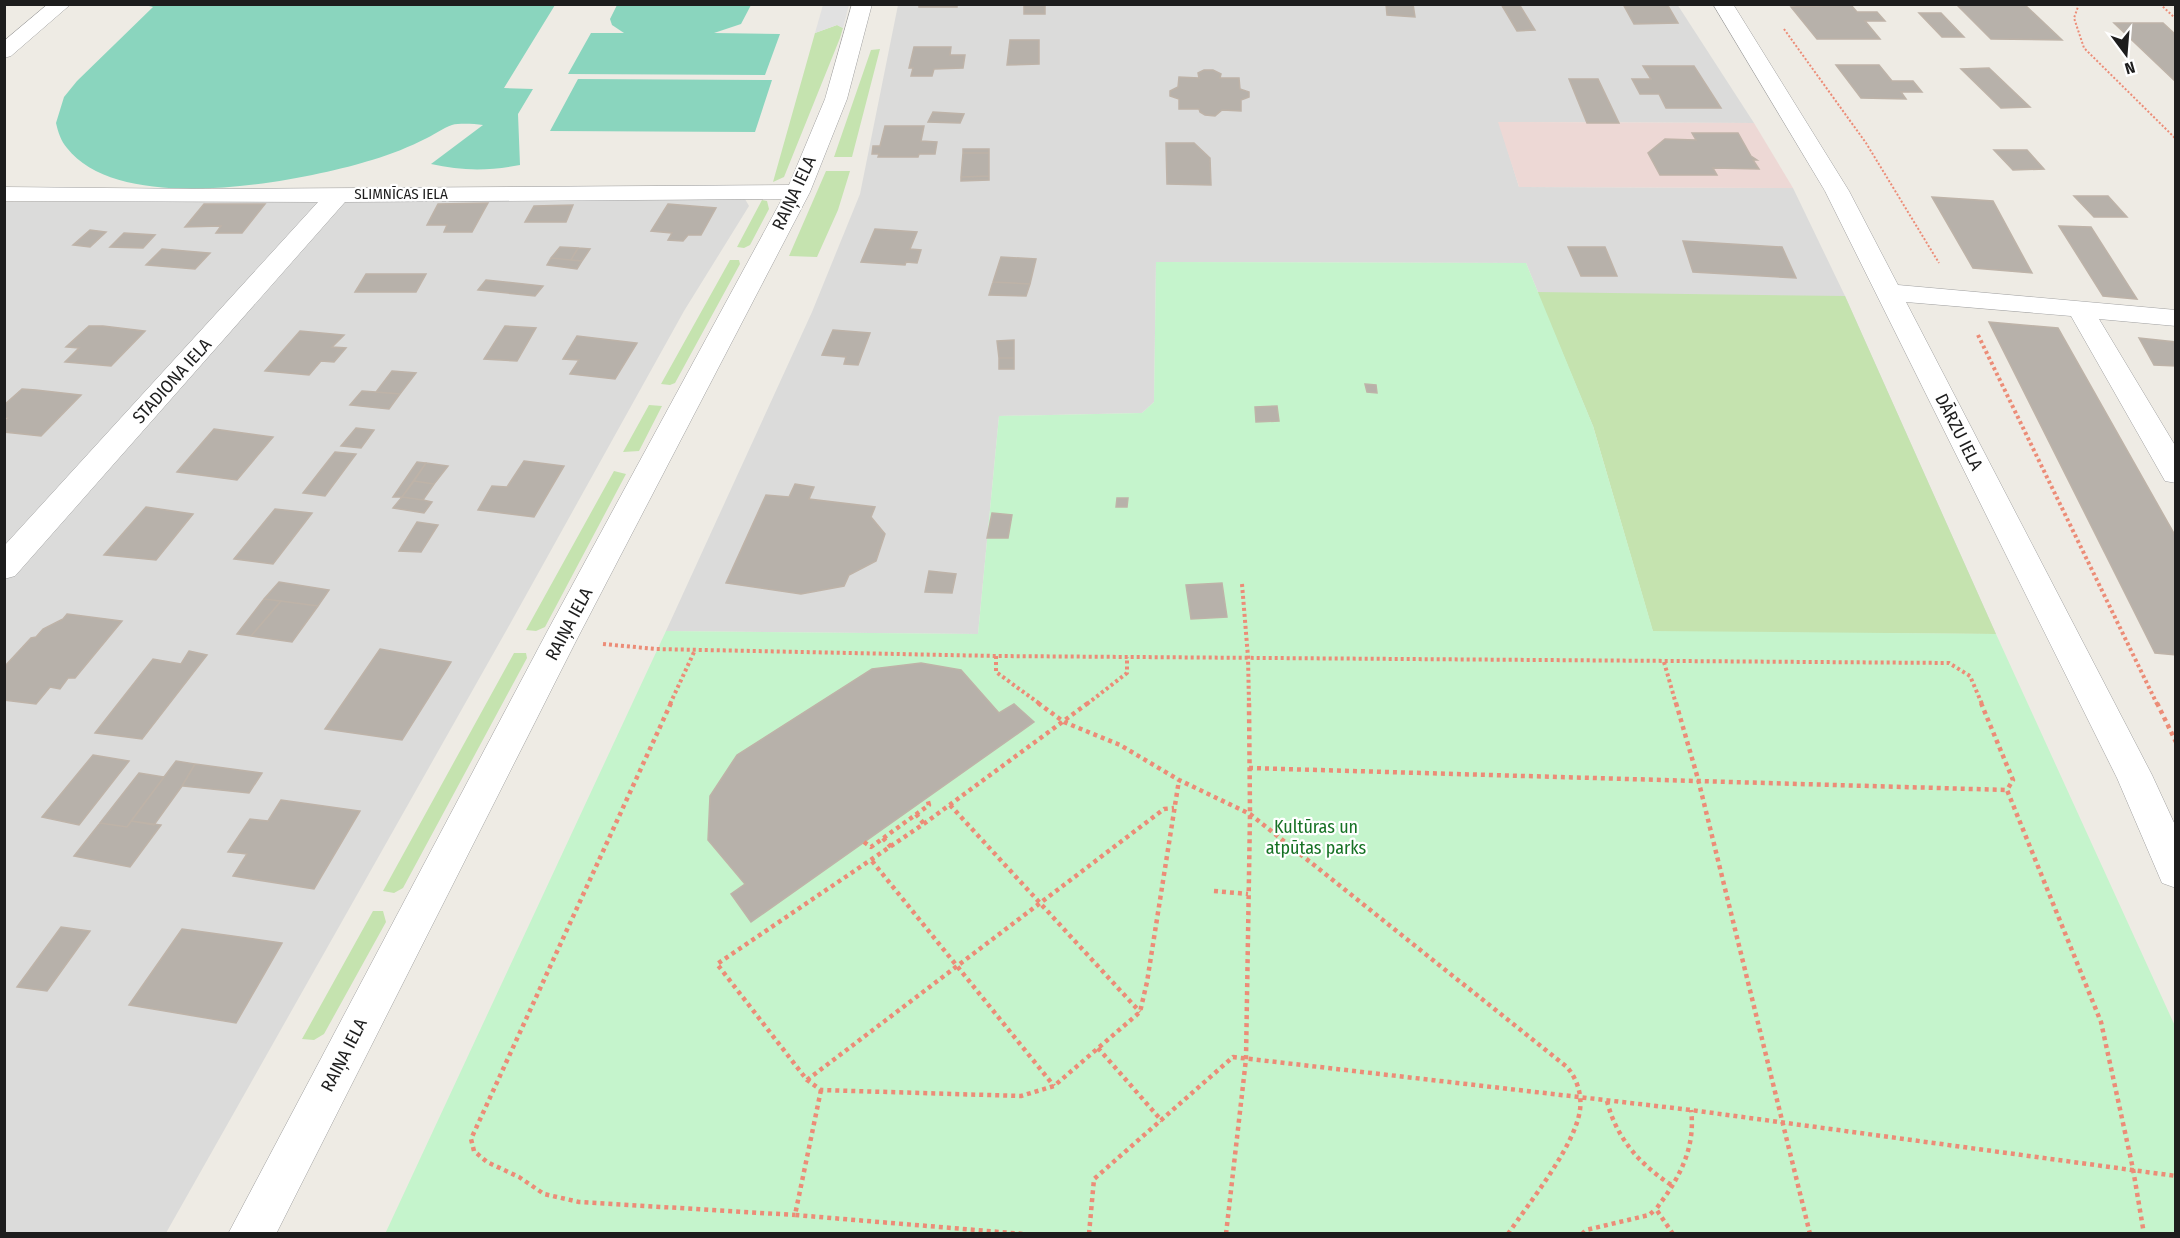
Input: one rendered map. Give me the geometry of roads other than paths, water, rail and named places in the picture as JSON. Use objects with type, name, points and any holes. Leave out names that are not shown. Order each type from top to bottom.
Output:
[{"type":"street","points":[[4,52],[61,4]]},
{"type":"street","name":"RAIŅA IELA","points":[[251,1233],[560,639],[798,192],[836,99],[862,4]]},
{"type":"street","name":"DĀRZU IELA","points":[[1723,4],[1837,190],[2134,775],[2175,871]]},
{"type":"street","name":"SLIMNĪCAS IELA","points":[[4,194],[798,192]]},
{"type":"street","name":"STADIONA IELA","points":[[4,567],[339,194]]},
{"type":"street","points":[[1888,292],[2175,318]]},
{"type":"street","points":[[2080,309],[2175,473]]},
{"type":"park label","name":"Kultūras un atpūtas parks","points":[[1316,837]]}]
